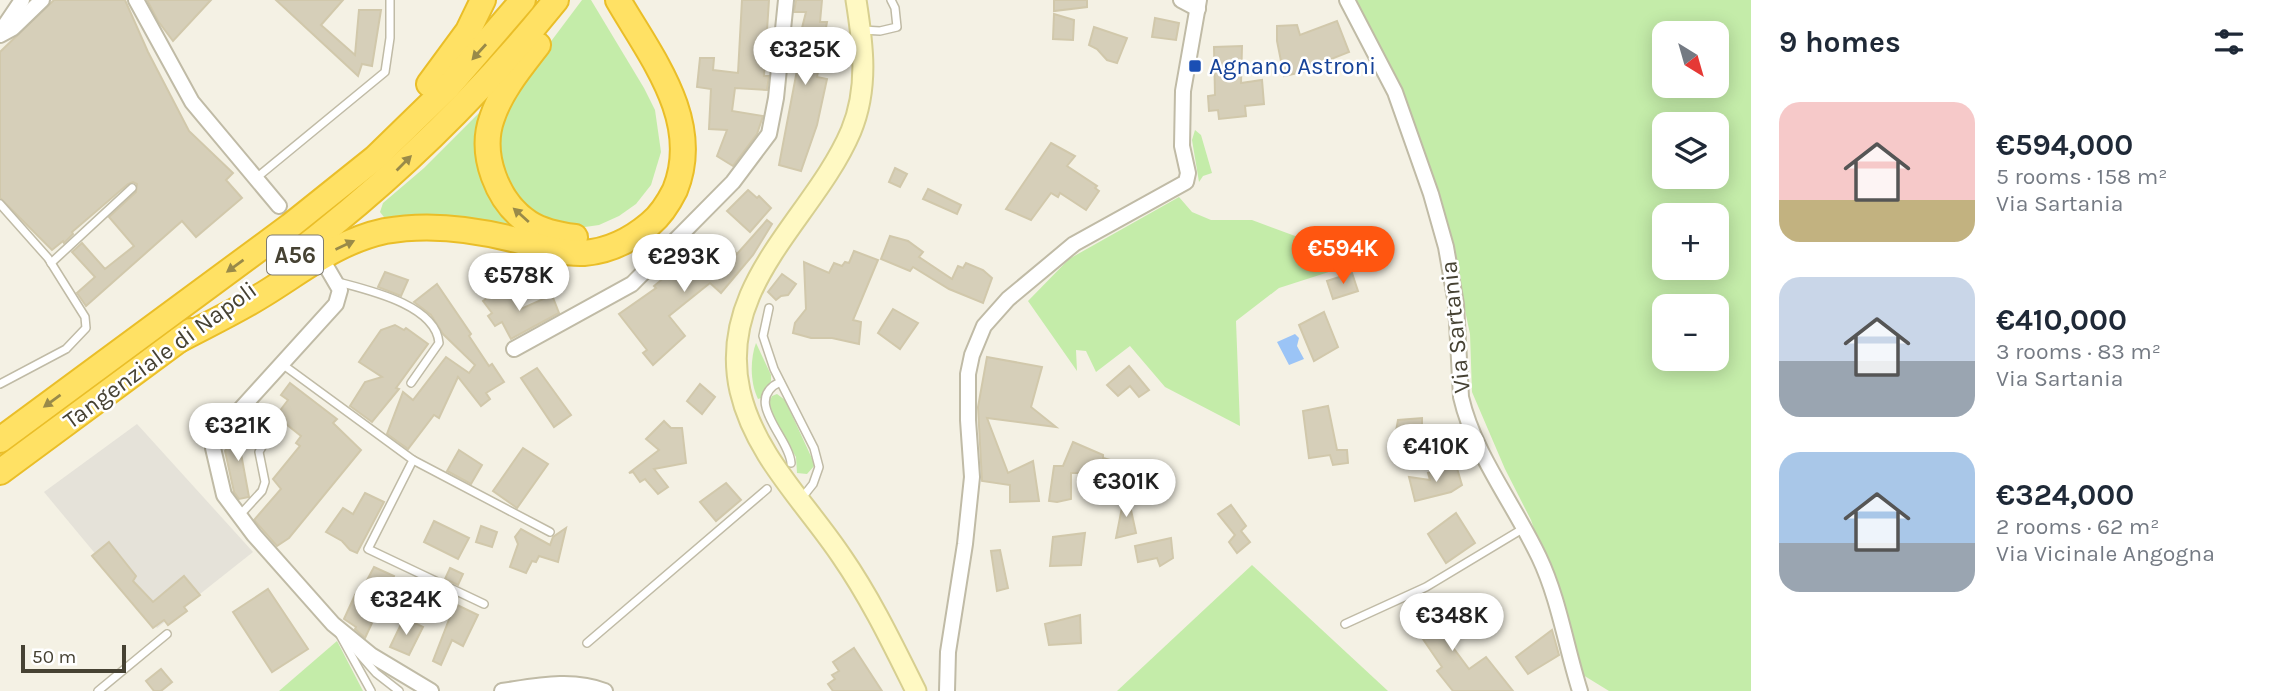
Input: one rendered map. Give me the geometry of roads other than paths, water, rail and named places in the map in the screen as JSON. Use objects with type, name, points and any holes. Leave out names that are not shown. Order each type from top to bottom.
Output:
[{"type":"highway","points":[[284,216],[380,133],[430,83],[468,31],[483,0]]},
{"type":"highway","name":"Tangenziale di Napoli","points":[[0,440],[284,216],[375,158],[448,87],[523,0]]},
{"type":"highway","name":"Tangenziale di Napoli","points":[[0,472],[314,241],[387,181],[469,100],[556,0]]},
{"type":"highway","points":[[572,0],[507,88],[492,116],[488,145],[492,173],[513,208],[527,222],[543,230],[576,237],[613,230],[635,217],[663,182],[669,162],[666,123],[661,105],[608,2]]},
{"type":"highway","points":[[180,340],[263,295],[309,263],[365,236],[387,231],[432,227],[469,230],[553,250],[583,253],[609,249],[635,237],[658,218],[672,197],[681,173],[681,119],[674,99],[608,2]]},
{"type":"street","points":[[0,33],[22,0]]},
{"type":"street","points":[[0,33],[21,20],[42,0]]},
{"type":"street","points":[[136,0],[192,102],[284,216]]},
{"type":"street","points":[[514,349],[632,284],[733,182],[769,134],[776,98],[786,0]]},
{"type":"street","points":[[856,0],[864,72],[852,129],[819,186],[784,234],[755,282],[746,302],[736,364],[746,412],[754,434],[867,595],[916,691]]},
{"type":"street","points":[[947,691],[948,652],[965,544],[972,477],[968,374],[977,339],[984,326],[1008,299],[1074,244],[1186,182],[1188,173],[1182,146],[1183,91],[1198,5],[1181,0]]},
{"type":"street","name":"Via Sartania","points":[[1347,0],[1395,92],[1431,194],[1446,247],[1455,304],[1464,410],[1487,460],[1540,558],[1553,590],[1580,691]]},
{"type":"street","points":[[326,267],[340,290],[336,304],[223,427],[213,448],[224,495],[333,624],[371,655],[430,691]]},
{"type":"street","points":[[502,691],[575,684],[605,691]]},
{"type":"lane","points":[[255,179],[385,72],[390,38],[390,0]]},
{"type":"lane","points":[[861,30],[880,31],[897,27],[895,8],[891,0]]},
{"type":"lane","points":[[51,263],[132,188]]},
{"type":"lane","points":[[0,204],[51,263],[85,317],[86,328],[66,349],[0,384]]},
{"type":"lane","points":[[335,281],[410,306],[435,329],[439,343],[411,383]]},
{"type":"lane","points":[[769,308],[763,336],[780,382],[814,448],[819,467],[813,484],[800,499]]},
{"type":"lane","points":[[282,364],[413,460],[551,532]]},
{"type":"lane","points":[[780,382],[770,387],[765,395],[765,403],[790,454],[791,463]]},
{"type":"lane","points":[[239,516],[262,491],[265,482],[259,452],[276,423]]},
{"type":"lane","points":[[413,460],[368,549],[484,604]]},
{"type":"lane","points":[[587,643],[767,489]]},
{"type":"lane","points":[[1345,624],[1426,587],[1524,527]]},
{"type":"lane","points":[[333,624],[371,691]]},
{"type":"lane","points":[[333,624],[376,673],[399,691]]},
{"type":"lane","points":[[98,691],[167,634]]},
{"type":"water","points":[[1295,334],[1299,338],[1297,346],[1304,359],[1289,365],[1277,342]]},
{"type":"place","name":"Agnano Astroni","points":[[1195,66]]}]
